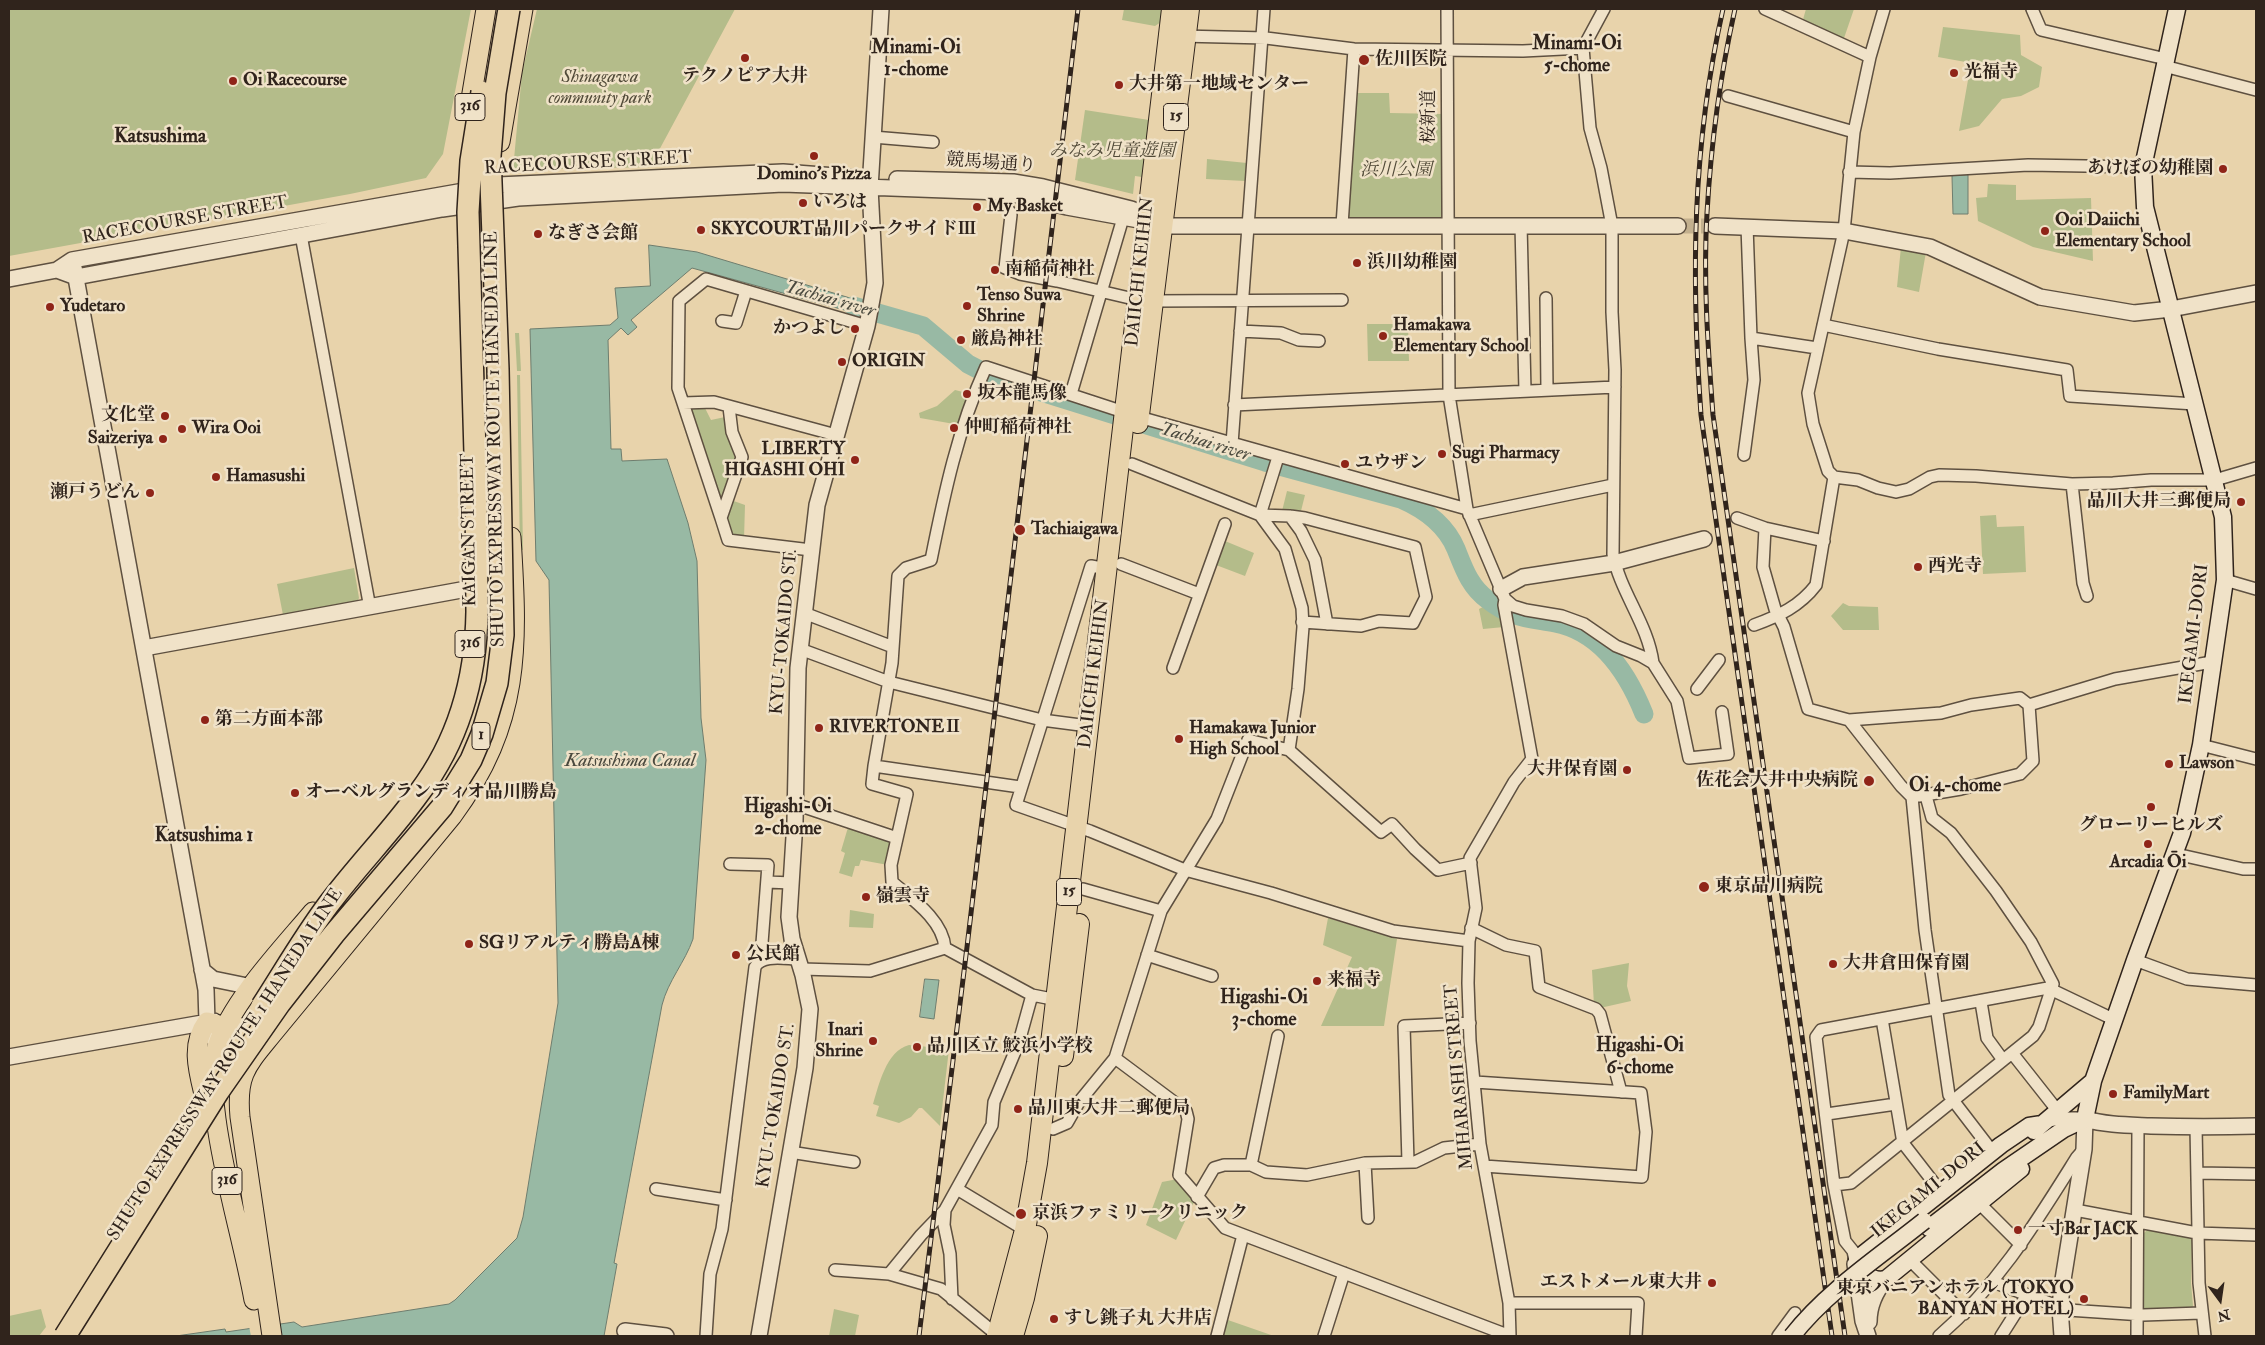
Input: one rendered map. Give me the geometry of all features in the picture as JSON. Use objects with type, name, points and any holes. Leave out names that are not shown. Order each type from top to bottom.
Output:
[{"type":"highway","name":"SHUTO EXPRESSWAY ROUTE 1 HANEDA LINE","points":[[49,1336],[309,932],[348,880],[421,792],[446,749],[462,712],[474,657],[477,612],[476,488],[471,373],[469,179],[473,142],[497,9]]},
{"type":"highway","name":"SHUTO EXPRESSWAY ROUTE 1 HANEDA LINE","points":[[65,1336],[218,1092],[280,1003],[334,934],[442,807],[471,760],[482,734],[497,683],[504,616],[498,369],[490,190],[491,126],[510,9]]},
{"type":"highway","name":"DAIICHI KEIHIN","points":[[1172,9],[1177,36]]},
{"type":"highway","name":"DAIICHI KEIHIN","points":[[1002,1336],[1024,1298],[1037,1236],[1053,1130],[1063,1001],[1146,301],[1152,221],[1177,36],[1189,9]]},
{"type":"highway","points":[[491,126],[484,166],[481,210],[482,264],[491,526],[507,595]]},
{"type":"highway","name":"DAIICHI KEIHIN","points":[[1002,1336],[1025,1230],[1083,889],[1088,726],[1132,464],[1131,421]]},
{"type":"highway","points":[[252,987],[262,986],[280,976],[305,951],[431,801],[451,770],[467,735],[484,678],[490,616],[487,557],[476,488]]},
{"type":"main road","name":"KAIGAN STREET","points":[[237,1007],[404,802],[428,767],[449,728],[467,670],[472,625],[472,588],[461,199],[465,130],[486,9]]},
{"type":"main road","name":"316","points":[[260,1336],[262,1314],[238,1095],[240,1082],[256,1054],[472,790],[495,743],[513,669],[507,595],[508,486],[499,193],[502,130],[523,9]]},
{"type":"main road","name":"IKEGAMI-DORI","points":[[1792,1336],[1831,1296],[1927,1224],[2004,1170],[2085,1118],[2088,1086],[2115,1020],[2135,960],[2176,854],[2201,745],[2225,580],[2224,518],[2145,207],[2143,166],[2177,9]]},
{"type":"main road","points":[[223,1163],[211,1122],[197,1060],[196,1044],[199,1033],[207,1022],[226,1027],[267,1029],[298,990],[319,978]]},
{"type":"main road","name":"316","points":[[237,1007],[218,1046],[213,1068],[212,1091],[223,1163],[262,1314],[272,1336]]},
{"type":"main road","name":"IKEGAMI-DORI","points":[[1804,1336],[1839,1301],[2057,1110],[2088,1086]]},
{"type":"main road","points":[[2042,1124],[2029,1126],[1992,1151],[1860,1257],[1866,1273],[1876,1279],[1886,1279],[1980,1204],[2036,1156],[2052,1138]]},
{"type":"street","points":[[870,184],[881,9]]},
{"type":"street","points":[[1232,444],[1264,9]]},
{"type":"street","name":"桜新道","points":[[1447,9],[1449,395]]},
{"type":"street","points":[[1604,9],[1583,48],[1590,128],[1601,168],[1612,226],[1615,387],[1614,563],[1643,628],[1653,663],[1677,702],[1689,758],[1728,754],[1722,712]]},
{"type":"street","points":[[1765,9],[1870,57]]},
{"type":"street","points":[[1884,9],[1870,57],[1854,132],[1844,231],[1808,393],[1813,424],[1828,471],[1834,477],[1858,480],[1878,488],[1896,492],[1909,489],[1930,476],[1939,475],[1976,476],[2072,484],[2215,480],[2256,468]]},
{"type":"street","points":[[2032,9],[2041,30],[2165,63],[2256,90]]},
{"type":"street","points":[[1177,36],[1262,38],[1354,49],[1523,51],[1583,48]]},
{"type":"street","points":[[1342,225],[1354,49]]},
{"type":"street","points":[[1728,96],[1854,132]]},
{"type":"street","points":[[873,137],[933,142]]},
{"type":"street","points":[[1849,172],[1890,173],[2028,165],[2143,166]]},
{"type":"street","name":"競馬場通り","points":[[870,184],[1013,182],[1042,186],[1131,209],[1152,221]]},
{"type":"street","name":"RACECOURSE STREET","points":[[57,270],[72,260],[499,193],[518,198],[783,184],[870,184]]},
{"type":"street","name":"競馬場通り","points":[[870,184],[1000,192],[1123,218],[1152,221]]},
{"type":"street","name":"KYU-TOKAIDO ST.","points":[[759,1336],[805,1068],[809,1032],[810,1009],[789,917],[795,804],[798,668],[817,505],[868,323],[875,284],[870,184]]},
{"type":"street","points":[[1000,192],[1011,215],[1005,268],[1020,274],[1057,280],[1101,292],[1146,301],[1342,300]]},
{"type":"street","name":"RACECOURSE STREET","points":[[76,277],[301,235],[461,199]]},
{"type":"street","points":[[1071,394],[1123,218]]},
{"type":"street","points":[[1152,221],[1249,226],[1678,226]]},
{"type":"street","points":[[1521,225],[1525,391]]},
{"type":"street","points":[[1715,226],[1844,231],[1930,247],[2040,297],[2134,313],[2171,309],[2256,293]]},
{"type":"street","points":[[1744,455],[1754,380],[1746,226]]},
{"type":"street","points":[[301,235],[370,608]]},
{"type":"street","points":[[72,260],[206,990],[207,1022],[238,1095]]},
{"type":"street","points":[[9,279],[57,270],[76,277]]},
{"type":"street","points":[[811,550],[728,540],[678,388],[679,301],[706,279],[868,323]]},
{"type":"street","points":[[722,321],[736,322],[746,291]]},
{"type":"street","points":[[1546,298],[1547,390]]},
{"type":"street","points":[[1822,325],[1938,349],[2067,370],[2070,396],[2195,404]]},
{"type":"street","points":[[1240,331],[1281,333],[1299,340],[1319,341]]},
{"type":"street","points":[[1751,338],[1817,348]]},
{"type":"street","points":[[945,948],[944,938],[933,920],[918,904],[892,882],[891,865],[907,794],[872,784],[889,682],[898,576],[906,568],[931,560],[944,497],[964,421],[986,367],[1071,394],[1131,421],[1232,444],[1277,459],[1468,512],[1613,485]]},
{"type":"street","points":[[1234,405],[1615,387]]},
{"type":"street","name":"MIHARASHI STREET","points":[[1449,395],[1468,512],[1503,597],[1532,759],[1514,782],[1470,858],[1476,908],[1471,928],[1468,983],[1480,1144],[1509,1303],[1510,1336]]},
{"type":"street","points":[[682,403],[714,402],[836,435]]},
{"type":"street","points":[[721,518],[742,458],[732,432],[729,407]]},
{"type":"street","points":[[1260,515],[1277,459]]},
{"type":"street","points":[[1132,464],[1260,515],[1290,516],[1415,547],[1426,597],[1412,623],[1379,621],[1361,626],[1302,622]]},
{"type":"street","points":[[1754,625],[1778,616],[1806,598],[1816,585],[1832,499],[1834,477]]},
{"type":"street","points":[[2072,484],[2083,583],[2087,596]]},
{"type":"street","points":[[1260,515],[1285,549],[1302,608],[1298,689],[1289,750]]},
{"type":"street","points":[[1290,516],[1301,531],[1315,560],[1328,624]]},
{"type":"street","points":[[1737,518],[1765,528],[1824,541]]},
{"type":"street","points":[[1173,668],[1226,524]]},
{"type":"street","points":[[1765,528],[1763,567],[1778,616],[1784,627],[1808,709],[1849,720],[1941,713],[1971,705],[2020,698],[2029,705],[2033,760],[2020,774],[1926,796],[1912,797]]},
{"type":"street","points":[[1653,663],[1616,646],[1584,624],[1562,616],[1513,606],[1503,597],[1523,577],[1614,563],[1704,539]]},
{"type":"street","points":[[1200,594],[1114,566],[1091,566],[1020,787],[1016,805],[1084,829],[1185,870],[1271,893],[1393,931],[1470,941]]},
{"type":"street","points":[[2225,580],[2256,589]]},
{"type":"street","points":[[144,648],[472,588]]},
{"type":"street","points":[[804,614],[893,647]]},
{"type":"street","points":[[800,649],[889,682],[1042,720],[1088,726]]},
{"type":"street","points":[[1697,689],[1720,660]]},
{"type":"street","points":[[2029,705],[2115,679],[2212,662]]},
{"type":"street","points":[[1849,720],[1901,786],[1912,797],[1925,930],[1949,1095],[1992,1151]]},
{"type":"street","points":[[1053,1130],[1067,1123],[1079,1102],[1115,1058],[1161,911],[1217,819],[1248,740],[1289,750],[1380,832],[1392,824],[1438,870],[1471,863]]},
{"type":"street","points":[[2201,745],[2256,759]]},
{"type":"street","points":[[874,766],[1020,787]]},
{"type":"street","points":[[1834,1185],[1850,1183],[1903,1143],[2038,1031],[2053,984],[2031,942],[1996,891],[1951,833],[1932,818],[1926,796]]},
{"type":"street","points":[[795,804],[897,838]]},
{"type":"street","points":[[2176,854],[2243,869],[2256,869]]},
{"type":"street","points":[[730,864],[768,864],[762,943],[764,959]]},
{"type":"street","points":[[767,882],[792,883]]},
{"type":"street","points":[[1083,889],[1161,911]]},
{"type":"street","points":[[1471,928],[1506,945],[1535,951],[1539,987],[1596,1009],[1600,1014],[1621,1092]]},
{"type":"street","points":[[706,1336],[710,1274],[722,1229],[757,963],[764,959],[870,971],[945,948],[1032,994],[1063,1001]]},
{"type":"street","points":[[1148,955],[1212,976]]},
{"type":"street","points":[[2135,960],[2187,979],[2256,985]]},
{"type":"street","points":[[202,970],[213,978],[252,987]]},
{"type":"street","points":[[1869,1336],[1863,1321],[1860,1257],[1845,1241],[1834,1185],[1827,1114],[1816,1037],[1821,1030],[1981,1002],[2048,988],[2115,1020]]},
{"type":"street","points":[[889,1274],[921,1235],[946,1210],[992,1125],[994,1102],[1020,1042],[1032,994]]},
{"type":"street","points":[[1981,1002],[1987,1038],[2008,1056],[2057,1110]]},
{"type":"street","points":[[9,1058],[207,1022],[225,1016],[237,1007]]},
{"type":"street","points":[[1882,1019],[1903,1143],[1941,1192]]},
{"type":"street","points":[[1408,1162],[1404,1026],[1470,1023]]},
{"type":"street","points":[[1252,1165],[1278,1036]]},
{"type":"street","points":[[1115,1058],[1186,1111],[1188,1119],[1179,1175],[1225,1228],[1510,1336]]},
{"type":"street","points":[[1475,1082],[1641,1093],[1646,1132],[1642,1177],[1484,1166]]},
{"type":"street","points":[[1827,1114],[1896,1104]]},
{"type":"street","points":[[2042,1124],[2055,1119],[2085,1118],[2105,1124],[2196,1127],[2256,1126]]},
{"type":"street","points":[[2062,1336],[2060,1308],[2062,1286],[2084,1149],[2085,1118]]},
{"type":"street","points":[[2137,1336],[2138,1125]]},
{"type":"street","points":[[2196,1127],[2201,1314],[2205,1336]]},
{"type":"street","points":[[1197,1197],[1214,1168],[1224,1165],[1252,1165],[1266,1172],[1307,1175],[1365,1163],[1415,1162],[1444,1148],[1480,1144]]},
{"type":"street","points":[[1939,1336],[1964,1314],[1993,1282],[2021,1245],[2084,1149]]},
{"type":"street","points":[[790,1152],[854,1162]]},
{"type":"street","points":[[1365,1163],[1368,1218]]},
{"type":"street","points":[[2197,1173],[2256,1174]]},
{"type":"street","points":[[656,1189],[726,1200]]},
{"type":"street","points":[[957,1189],[1025,1230]]},
{"type":"street","points":[[1980,1204],[2021,1245]]},
{"type":"street","points":[[946,1210],[944,1225],[950,1254],[952,1299]]},
{"type":"street","points":[[2075,1210],[2198,1233],[2256,1235]]},
{"type":"street","points":[[1217,1336],[1243,1235]]},
{"type":"street","points":[[1910,1260],[1964,1314]]},
{"type":"street","points":[[835,1270],[889,1274],[941,1290],[1002,1336]]},
{"type":"street","points":[[1324,1336],[1344,1273]]},
{"type":"street","points":[[1869,1336],[1869,1310],[1876,1292],[1886,1279]]},
{"type":"street","points":[[1993,1282],[2060,1308],[2136,1314],[2201,1314]]},
{"type":"street","points":[[2001,1336],[2027,1295]]},
{"type":"street","points":[[1509,1303],[1638,1303],[1636,1336]]},
{"type":"street","points":[[1778,1336],[1795,1313],[1798,1336]]},
{"type":"street","points":[[625,1332],[666,1336]]},
{"type":"green space","name":"Oi Racecourse","points":[[9,9],[471,9],[443,154],[426,178],[350,194],[9,256]]},
{"type":"green space","name":"Shinagawa community park","points":[[537,9],[735,9],[650,167],[513,170],[522,73]]},
{"type":"green space","points":[[1124,9],[1162,9],[1161,22],[1155,26],[1122,20]]},
{"type":"green space","points":[[1806,9],[1854,9],[1843,41],[1802,23]]},
{"type":"green space","points":[[1943,27],[2020,35],[2021,55],[2042,67],[2039,87],[2021,96],[2002,99],[1979,126],[1959,131],[1971,63],[1938,57]]},
{"type":"green space","name":"浜川公園","points":[[1358,93],[1389,93],[1390,113],[1443,114],[1441,220],[1345,221]]},
{"type":"green space","name":"みなみ児童遊園","points":[[1085,110],[1149,120],[1142,177],[1135,176],[1133,194],[1075,180]]},
{"type":"green space","points":[[1207,159],[1247,163],[1245,181],[1206,179]]},
{"type":"green space","points":[[1988,184],[2016,185],[2016,200],[2091,198],[2093,261],[2033,247],[1978,221],[1976,198],[1987,197]]},
{"type":"green space","points":[[1901,247],[1926,252],[1919,292],[1897,287]]},
{"type":"green space","points":[[1367,324],[1408,324],[1409,361],[1368,361]]},
{"type":"green space","points":[[515,333],[519,333],[521,371],[517,371]]},
{"type":"green space","points":[[517,375],[520,375],[523,550],[520,550]]},
{"type":"green space","points":[[955,390],[971,394],[960,425],[920,418],[919,413],[937,406]]},
{"type":"green space","points":[[692,406],[704,406],[711,420],[725,417],[736,458],[725,497],[720,496],[688,412]]},
{"type":"green space","points":[[1287,491],[1305,495],[1300,515],[1282,511]]},
{"type":"green space","points":[[731,500],[745,505],[744,539],[730,535],[726,518]]},
{"type":"green space","points":[[1996,515],[1997,527],[2024,526],[2026,572],[1983,574],[1980,516]]},
{"type":"green space","points":[[1225,541],[1254,553],[1245,576],[1216,565]]},
{"type":"green space","points":[[354,568],[359,598],[357,602],[283,615],[277,584]]},
{"type":"green space","points":[[1843,603],[1849,606],[1878,607],[1879,630],[1843,630],[1831,616]]},
{"type":"green space","points":[[1483,607],[1502,617],[1504,627],[1483,629],[1479,609]]},
{"type":"green space","points":[[849,824],[893,840],[888,865],[861,860],[859,866],[855,866],[852,877],[839,873],[845,853],[841,851]]},
{"type":"green space","points":[[850,910],[874,914],[873,928],[849,927]]},
{"type":"green space","points":[[1328,918],[1397,939],[1384,1026],[1321,1026],[1352,957],[1323,945]]},
{"type":"green space","points":[[1629,963],[1627,986],[1631,1001],[1600,1008],[1594,1005],[1592,970]]},
{"type":"green space","points":[[909,1045],[949,1049],[940,1126],[922,1108],[919,1108],[911,1117],[899,1123],[876,1116],[879,1106],[873,1104],[889,1061],[901,1048]]},
{"type":"green space","points":[[1178,1179],[1195,1200],[1176,1240],[1146,1225],[1162,1182]]},
{"type":"green space","points":[[2149,1228],[2188,1235],[2192,1240],[2191,1283],[2193,1306],[2191,1310],[2148,1312],[2141,1305],[2143,1234]]},
{"type":"green space","points":[[41,1309],[46,1327],[39,1336],[9,1336],[9,1316]]},
{"type":"green space","points":[[834,1309],[859,1315],[855,1336],[829,1336]]},
{"type":"green space","points":[[1225,1319],[1274,1336],[1220,1336]]},
{"type":"water","points":[[1968,175],[1968,214],[1953,214],[1952,176]]},
{"type":"water","name":"Katsushima Canal","points":[[649,245],[697,252],[880,307],[877,319],[692,268],[631,320],[637,327],[628,335],[621,328],[608,340],[611,449],[621,449],[622,461],[667,459],[688,523],[697,561],[701,718],[706,760],[693,939],[668,988],[662,1005],[614,1263],[617,1264],[604,1336],[176,1336],[225,1329],[226,1332],[294,1322],[302,1327],[449,1304],[517,1238],[523,1217],[558,1003],[549,580],[536,561],[530,329],[610,325],[618,318],[615,288],[650,286]]},
{"type":"water","points":[[925,979],[939,980],[934,1019],[920,1017]]},
{"type":"pier","points":[[278,1322],[281,1336],[251,1336],[249,1326]]},
{"type":"waterway","name":"Tachiai river","points":[[853,306],[923,326],[968,364],[993,377],[1265,462],[1410,503],[1426,513],[1446,532],[1452,540],[1472,583],[1488,600],[1512,614],[1571,628],[1586,635],[1599,645],[1621,670],[1644,714]]},
{"type":"tunnel","points":[[1678,226],[1715,226]]},
{"type":"railway","points":[[919,1336],[1078,9]]},
{"type":"railway","points":[[1723,9],[1705,111],[1697,211],[1695,261],[1701,415],[1832,1336]]},
{"type":"railway","points":[[1735,9],[1717,110],[1707,213],[1706,289],[1713,415],[1845,1336]]},
{"type":"place","name":"テクノピア大井","points":[[745,58]]},
{"type":"place","name":"佐川医院","points":[[1364,60]]},
{"type":"place","name":"光福寺","points":[[1954,73]]},
{"type":"place","name":"Oi Racecourse","points":[[233,81]]},
{"type":"place","name":"大井第一地域センター","points":[[1119,85]]},
{"type":"place","name":"Domino's Pizza","points":[[814,156]]},
{"type":"place","name":"あけぼの幼稚園","points":[[2223,169]]},
{"type":"place","name":"いろは","points":[[803,203]]},
{"type":"place","name":"My Basket","points":[[977,207]]},
{"type":"place","name":"SKYCOURT品川パークサイドⅢ","points":[[701,230]]},
{"type":"place","name":"Ooi Daiichi Elementary School","points":[[2045,231]]},
{"type":"place","name":"なぎさ会館","points":[[538,234]]},
{"type":"place","name":"浜川幼稚園","points":[[1357,263]]},
{"type":"place","name":"南稲荷神社","points":[[995,270]]},
{"type":"place","name":"Tenso Suwa Shrine","points":[[967,306]]},
{"type":"place","name":"Yudetaro","points":[[50,307]]},
{"type":"place","name":"かつよし","points":[[855,329]]},
{"type":"place","name":"Hamakawa Elementary School","points":[[1383,336]]},
{"type":"place","name":"厳島神社","points":[[961,340]]},
{"type":"place","name":"ORIGIN","points":[[842,362]]},
{"type":"place","name":"坂本龍馬像","points":[[967,394]]},
{"type":"place","name":"文化堂","points":[[165,416]]},
{"type":"place","name":"仲町稲荷神社","points":[[954,428]]},
{"type":"place","name":"Wira Ooi","points":[[182,429]]},
{"type":"place","name":"Saizeriya","points":[[163,439]]},
{"type":"place","name":"Sugi Pharmacy","points":[[1442,454]]},
{"type":"place","name":"LIBERTY HIGASHI OHI","points":[[855,460]]},
{"type":"place","name":"ユウザン","points":[[1345,464]]},
{"type":"place","name":"Hamasushi","points":[[216,477]]},
{"type":"place","name":"瀬戸うどん","points":[[150,493]]},
{"type":"place","name":"品川大井三郵便局","points":[[2241,502]]},
{"type":"place","name":"Tachiaigawa","points":[[1020,530]]},
{"type":"place","name":"西光寺","points":[[1918,567]]},
{"type":"place","name":"第二方面本部","points":[[205,720]]},
{"type":"place","name":"RIVERTONEⅡ","points":[[819,728]]},
{"type":"place","name":"Hamakawa Junior High School","points":[[1179,739]]},
{"type":"place","name":"Lawson","points":[[2169,764]]},
{"type":"place","name":"大井保育園","points":[[1627,770]]},
{"type":"place","name":"佐花会大井中央病院","points":[[1869,781]]},
{"type":"place","name":"オーベルグランディオ品川勝島","points":[[295,793]]},
{"type":"place","name":"グローリーヒルズ","points":[[2151,807]]},
{"type":"place","name":"Arcadia Ōi","points":[[2148,844]]},
{"type":"place","name":"東京品川病院","points":[[1704,887]]},
{"type":"place","name":"嶺雲寺","points":[[866,897]]},
{"type":"place","name":"SGリアルティ勝島A棟","points":[[469,944]]},
{"type":"place","name":"公民館","points":[[736,955]]},
{"type":"place","name":"大井倉田保育園","points":[[1833,964]]},
{"type":"place","name":"来福寺","points":[[1317,981]]},
{"type":"place","name":"Inari Shrine","points":[[873,1041]]},
{"type":"place","name":"品川区立 鮫浜小学校","points":[[917,1047]]},
{"type":"place","name":"FamilyMart","points":[[2113,1094]]},
{"type":"place","name":"品川東大井二郵便局","points":[[1018,1109]]},
{"type":"place","name":"京浜ファミリークリニック","points":[[1021,1214]]},
{"type":"place","name":"一寸Bar JACK","points":[[2018,1230]]},
{"type":"place","name":"エストメール東大井","points":[[1712,1283]]},
{"type":"place","name":"東京バニアンホテル (TOKYO BANYAN HOTEL)","points":[[2084,1299]]},
{"type":"place","name":"すし銚子丸 大井店","points":[[1054,1319]]},
{"type":"district","name":"Minami-Oi 5-chome","points":[[1577,56]]},
{"type":"district","name":"Minami-Oi 1-chome","points":[[916,60]]},
{"type":"district","name":"Katsushima","points":[[160,138]]},
{"type":"district","name":"Oi 4-chome","points":[[1955,787]]},
{"type":"district","name":"Higashi-Oi 2-chome","points":[[788,819]]},
{"type":"district","name":"Katsushima 1","points":[[204,837]]},
{"type":"district","name":"Higashi-Oi 3-chome","points":[[1264,1010]]},
{"type":"district","name":"Higashi-Oi 6-chome","points":[[1640,1058]]}]
